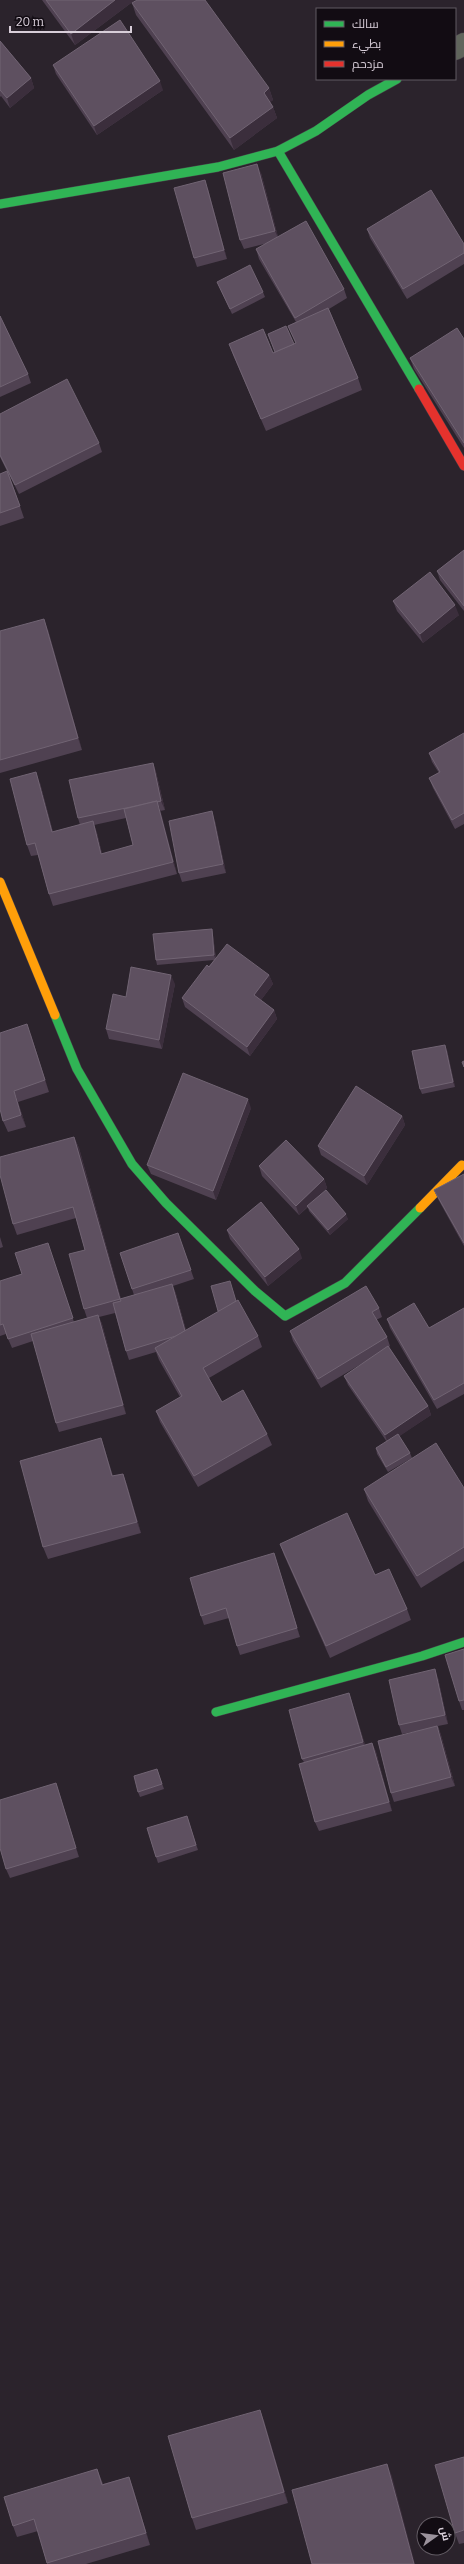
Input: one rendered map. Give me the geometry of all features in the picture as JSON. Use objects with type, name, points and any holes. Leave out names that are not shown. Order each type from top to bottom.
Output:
[{"type":"street","points":[[0,204],[218,166],[278,151],[316,131],[368,95],[395,80]]},
{"type":"street","points":[[278,151],[464,466]]},
{"type":"street","points":[[0,882],[77,1069],[132,1164],[172,1208],[255,1291],[285,1316],[345,1283],[462,1165]]},
{"type":"street","points":[[216,1712],[422,1656],[464,1642]]},
{"type":"building","points":[[46,0],[115,0],[71,34]]},
{"type":"building","points":[[137,0],[205,0],[269,88],[264,93],[273,107],[230,138],[132,3]]},
{"type":"building","points":[[120,20],[160,81],[94,126],[53,65]]},
{"type":"building","points":[[0,41],[31,78],[7,98],[0,90]]},
{"type":"building","points":[[257,164],[275,231],[240,240],[223,173]]},
{"type":"building","points":[[205,180],[224,250],[194,258],[174,188]]},
{"type":"building","points":[[431,190],[464,244],[464,253],[403,289],[367,229]]},
{"type":"building","points":[[306,221],[344,289],[295,318],[256,249]]},
{"type":"building","points":[[250,265],[263,292],[230,309],[217,282]]},
{"type":"building","points":[[328,308],[358,378],[261,419],[229,344],[263,329],[273,353],[296,343],[288,326]]},
{"type":"building","points":[[0,316],[28,374],[0,387]]},
{"type":"building","points":[[286,326],[294,344],[275,352],[268,334]]},
{"type":"building","points":[[457,328],[464,339],[464,443],[410,358]]},
{"type":"building","points":[[67,379],[99,443],[15,485],[0,455],[0,414]]},
{"type":"building","points":[[7,471],[20,506],[0,513],[0,474]]},
{"type":"building","points":[[464,550],[464,606],[437,571]]},
{"type":"building","points":[[430,572],[455,605],[420,634],[393,601]]},
{"type":"building","points":[[44,619],[78,738],[0,760],[0,631]]},
{"type":"building","points":[[464,733],[464,813],[452,820],[429,778],[440,772],[429,753]]},
{"type":"building","points":[[153,763],[161,801],[78,818],[69,780]]},
{"type":"building","points":[[36,772],[52,832],[93,821],[101,854],[133,845],[124,809],[157,801],[173,862],[49,894],[35,843],[27,845],[10,779]]},
{"type":"building","points":[[212,811],[223,864],[179,873],[169,821]]},
{"type":"building","points":[[212,929],[214,955],[156,960],[153,934]]},
{"type":"building","points":[[227,944],[269,975],[254,995],[274,1010],[247,1047],[182,998],[207,965],[209,967]]},
{"type":"building","points":[[131,967],[171,975],[159,1040],[106,1029],[113,994],[126,997]]},
{"type":"building","points":[[27,1024],[45,1080],[14,1091],[21,1115],[3,1121],[0,1109],[0,1033]]},
{"type":"building","points":[[445,1045],[453,1082],[420,1089],[412,1051]]},
{"type":"building","points":[[183,1073],[248,1099],[213,1191],[147,1165]]},
{"type":"building","points":[[356,1086],[402,1116],[364,1176],[318,1146]]},
{"type":"building","points":[[74,1137],[120,1299],[84,1309],[69,1254],[85,1250],[73,1207],[13,1224],[0,1175],[0,1157]]},
{"type":"building","points":[[286,1140],[324,1179],[296,1206],[259,1166]]},
{"type":"building","points":[[464,1174],[464,1243],[434,1190]]},
{"type":"building","points":[[326,1190],[346,1214],[328,1230],[307,1206]]},
{"type":"building","points":[[261,1202],[299,1249],[265,1277],[227,1230]]},
{"type":"building","points":[[178,1233],[191,1270],[132,1289],[120,1253]]},
{"type":"building","points":[[48,1243],[73,1318],[8,1339],[3,1324],[0,1325],[0,1281],[22,1274],[15,1253]]},
{"type":"building","points":[[230,1281],[236,1301],[218,1311],[211,1286]]},
{"type":"building","points":[[172,1284],[185,1331],[176,1336],[126,1351],[113,1303],[121,1301],[120,1299]]},
{"type":"building","points":[[366,1286],[379,1308],[372,1312],[387,1337],[318,1379],[290,1331]]},
{"type":"building","points":[[238,1300],[258,1336],[203,1368],[222,1402],[243,1390],[267,1434],[194,1476],[156,1411],[182,1396],[155,1348]]},
{"type":"building","points":[[414,1303],[429,1328],[464,1308],[464,1383],[434,1400],[387,1319]]},
{"type":"building","points":[[98,1315],[123,1405],[56,1423],[31,1334]]},
{"type":"building","points":[[388,1346],[428,1406],[385,1435],[344,1376]]},
{"type":"building","points":[[398,1434],[410,1453],[386,1467],[376,1448]]},
{"type":"building","points":[[101,1438],[112,1476],[123,1474],[137,1522],[43,1547],[20,1461]]},
{"type":"building","points":[[436,1443],[464,1488],[464,1547],[417,1576],[364,1489]]},
{"type":"building","points":[[347,1513],[375,1575],[389,1569],[407,1609],[326,1646],[280,1544]]},
{"type":"building","points":[[274,1553],[297,1628],[237,1646],[226,1608],[201,1616],[190,1578]]},
{"type":"building","points":[[464,1649],[464,1700],[459,1701],[445,1655]]},
{"type":"building","points":[[435,1669],[445,1715],[399,1725],[389,1680]]},
{"type":"building","points":[[349,1693],[363,1742],[302,1759],[289,1710]]},
{"type":"building","points":[[437,1726],[451,1777],[391,1793],[378,1741]]},
{"type":"building","points":[[372,1743],[389,1802],[315,1822],[299,1764]]},
{"type":"building","points":[[157,1769],[162,1784],[138,1792],[134,1776]]},
{"type":"building","points":[[56,1783],[76,1848],[6,1869],[0,1848],[0,1800]]},
{"type":"building","points":[[187,1816],[196,1845],[156,1857],[147,1828]]},
{"type":"building","points":[[260,2410],[284,2492],[192,2518],[168,2436]]},
{"type":"building","points":[[464,2457],[464,2530],[456,2533],[456,2516],[450,2516],[435,2465]]},
{"type":"building","points":[[387,2464],[414,2564],[312,2564],[292,2490]]},
{"type":"building","points":[[97,2469],[102,2485],[129,2477],[146,2533],[47,2563],[34,2519],[13,2526],[4,2497]]},
{"type":"traffic: fast","points":[[0,204],[218,167],[278,151],[316,131],[368,95],[395,80]]},
{"type":"traffic: fast","points":[[278,151],[419,389]]},
{"type":"traffic: fast","points":[[55,1015],[77,1069],[132,1164],[166,1203],[255,1291],[285,1316],[345,1283],[420,1208]]},
{"type":"traffic: fast","points":[[216,1712],[422,1656],[464,1642]]},
{"type":"traffic: slow","points":[[0,882],[55,1015]]},
{"type":"traffic: slow","points":[[420,1208],[462,1165]]},
{"type":"traffic: jam","points":[[419,389],[464,466]]}]
